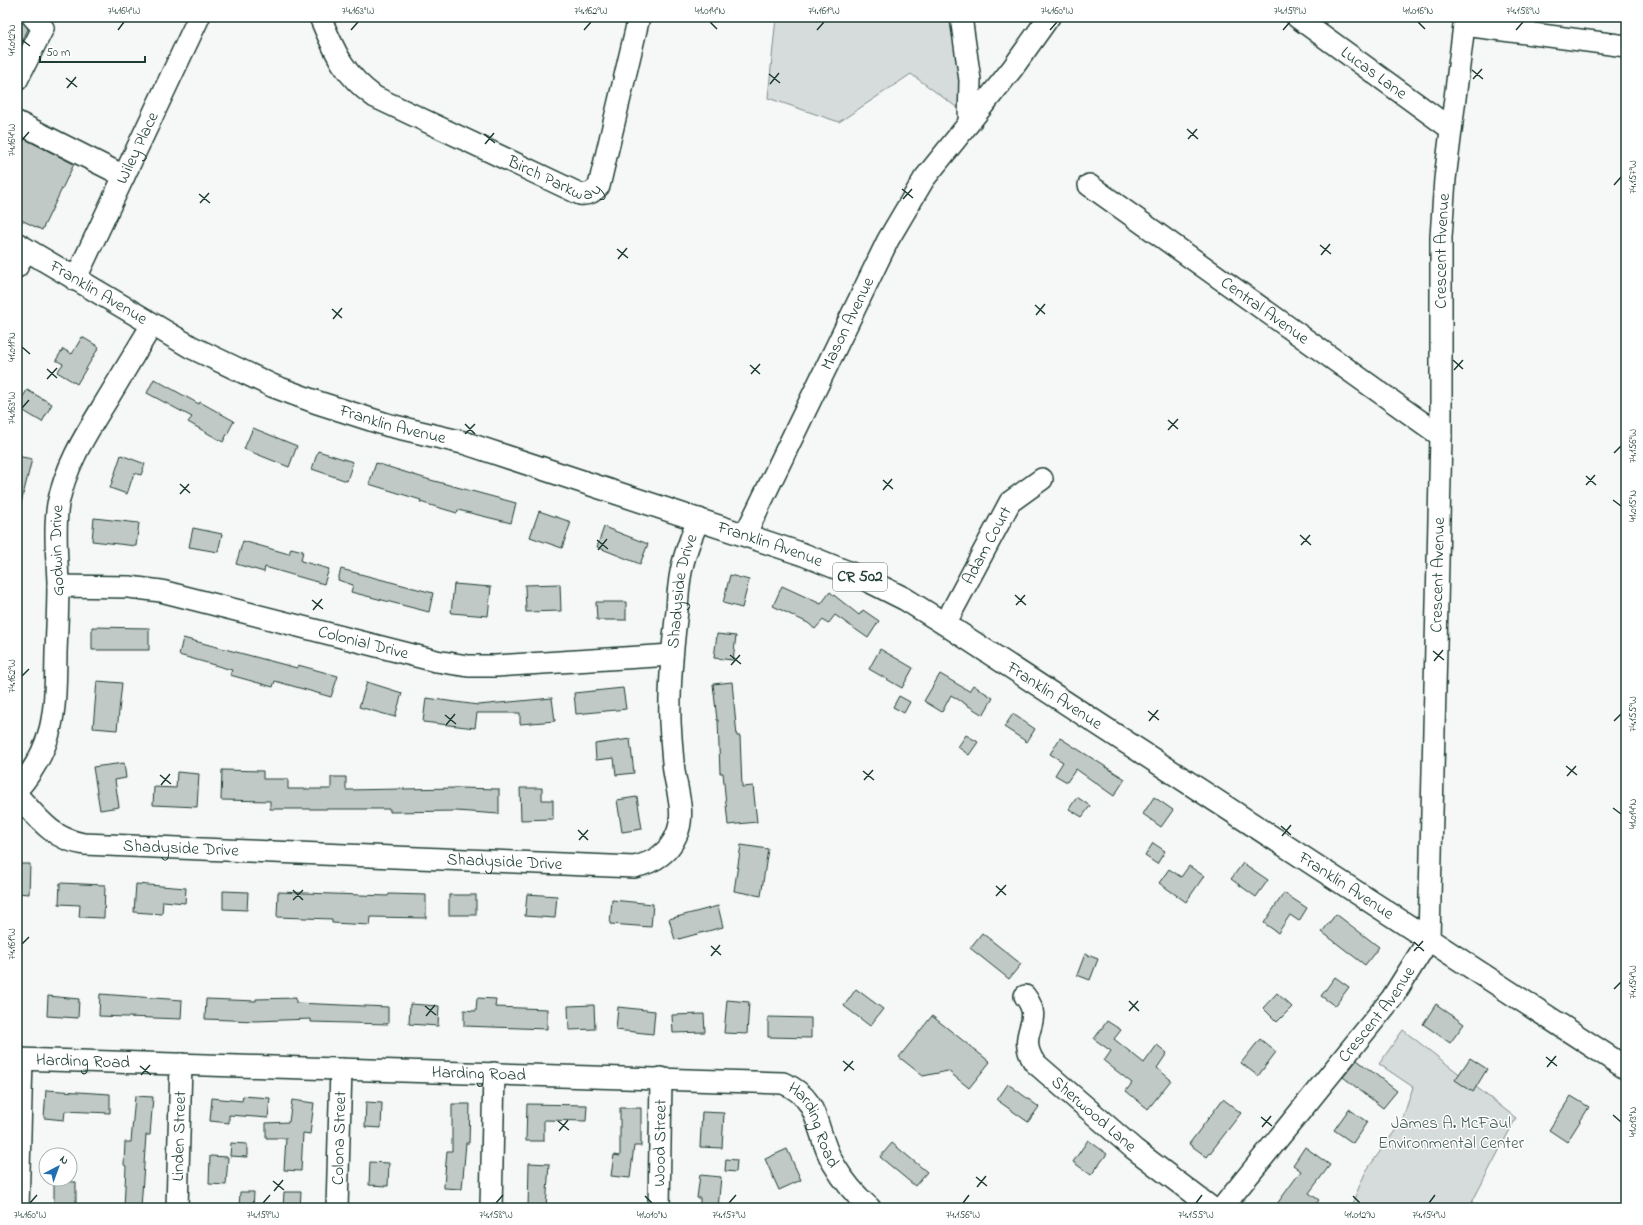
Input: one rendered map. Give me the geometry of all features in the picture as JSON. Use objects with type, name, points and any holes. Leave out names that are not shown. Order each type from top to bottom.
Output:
[{"type":"main road","name":"Franklin Avenue","points":[[20,254],[75,280],[152,325],[232,368],[316,402],[388,425],[465,443],[815,558],[867,580],[905,599],[1626,1068]]},
{"type":"street","name":"Wiley Place","points":[[75,280],[199,17]]},
{"type":"street","name":"Birch Parkway","points":[[320,17],[338,58],[348,74],[361,88],[374,97],[580,194],[587,195],[595,192],[599,186],[639,17]]},
{"type":"street","points":[[961,17],[970,80],[969,123]]},
{"type":"street","name":"Mason Avenue","points":[[745,535],[888,240],[924,179],[1012,69],[1049,17]]},
{"type":"street","name":"Lucas Lane","points":[[1297,17],[1451,129]]},
{"type":"street","points":[[17,80],[41,21]]},
{"type":"street","points":[[1465,21],[1626,46]]},
{"type":"street","name":"Crescent Avenue","points":[[1222,1208],[1392,998],[1429,939],[1441,436],[1441,237],[1445,179],[1465,21]]},
{"type":"street","points":[[17,122],[124,176]]},
{"type":"street","name":"Central Avenue","points":[[1089,185],[1441,436]]},
{"type":"street","name":"Godwin Drive","points":[[17,790],[28,778],[41,757],[54,717],[56,697],[58,586],[57,523],[62,487],[81,441],[152,325]]},
{"type":"street","name":"Adam Court","points":[[945,624],[1010,502],[1042,479]]},
{"type":"street","name":"Shadyside Drive","points":[[17,795],[49,830],[60,838],[84,844],[634,867],[648,864],[664,853],[676,836],[680,823],[680,810],[674,769],[670,722],[672,655],[682,565],[689,541],[699,520]]},
{"type":"street","name":"Colonial Drive","points":[[58,586],[129,587],[161,591],[436,661],[468,666],[496,666],[672,655]]},
{"type":"street","name":"Sherwood Lane","points":[[1025,996],[1030,1003],[1033,1012],[1033,1021],[1027,1035],[1026,1044],[1029,1054],[1034,1062],[1134,1149],[1212,1208]]},
{"type":"street","points":[[18,1208],[19,1059]]},
{"type":"street","name":"Harding Road","points":[[19,1059],[778,1082],[796,1088],[806,1096],[813,1107],[822,1139],[832,1162],[844,1181],[870,1208]]},
{"type":"street","name":"Linden Street","points":[[177,1208],[181,1064]]},
{"type":"street","name":"Colona Street","points":[[337,1208],[341,1069]]},
{"type":"street","points":[[491,1208],[494,1073]]},
{"type":"street","name":"Wood Street","points":[[658,1208],[661,1078]]},
{"type":"green space","points":[[776,17],[949,17],[970,117],[911,74],[839,122],[768,98]]},
{"type":"green space","name":"James A. McFaul Environmental Center","points":[[1403,1030],[1516,1118],[1469,1208],[1350,1208],[1366,1171],[1402,1121],[1413,1087],[1379,1064]]},
{"type":"building","points":[[17,17],[21,17],[28,29],[17,53]]},
{"type":"building","points":[[17,135],[74,164],[42,230],[17,218]]},
{"type":"building","points":[[82,337],[99,347],[77,384],[57,372],[63,364],[56,360],[63,349],[72,354]]},
{"type":"building","points":[[154,379],[199,404],[200,402],[234,421],[223,442],[188,422],[192,417],[147,393]]},
{"type":"building","points":[[27,390],[52,404],[42,422],[17,407]]},
{"type":"building","points":[[253,428],[297,446],[289,467],[244,449]]},
{"type":"building","points":[[318,451],[353,462],[347,481],[312,469]]},
{"type":"building","points":[[121,455],[145,464],[141,475],[134,473],[127,494],[110,488]]},
{"type":"building","points":[[17,456],[32,459],[21,503],[17,502]]},
{"type":"building","points":[[376,463],[427,479],[516,503],[511,523],[458,510],[457,513],[369,484]]},
{"type":"building","points":[[539,511],[571,522],[562,548],[530,537]]},
{"type":"building","points":[[94,518],[139,523],[136,546],[92,541]]},
{"type":"building","points":[[604,527],[648,544],[640,564],[597,547]]},
{"type":"building","points":[[193,528],[222,534],[218,552],[189,547]]},
{"type":"building","points":[[243,541],[289,554],[291,548],[303,551],[301,561],[329,569],[324,584],[265,567],[264,572],[236,564]]},
{"type":"building","points":[[341,569],[433,593],[429,612],[351,592],[353,585],[338,580]]},
{"type":"building","points":[[730,575],[749,580],[742,608],[723,603]]},
{"type":"building","points":[[454,584],[491,587],[488,616],[451,613]]},
{"type":"building","points":[[560,584],[561,611],[526,612],[525,585]]},
{"type":"building","points":[[782,586],[821,604],[830,592],[859,615],[863,610],[879,621],[868,638],[835,615],[828,624],[823,620],[815,629],[808,623],[773,606]]},
{"type":"building","points":[[596,602],[626,602],[626,620],[597,620]]},
{"type":"building","points":[[92,627],[149,628],[149,650],[92,650]]},
{"type":"building","points":[[717,634],[736,636],[733,660],[714,658]]},
{"type":"building","points":[[183,638],[297,668],[298,665],[338,676],[331,697],[275,681],[273,687],[230,675],[232,670],[179,655]]},
{"type":"building","points":[[880,649],[913,668],[902,688],[869,669]]},
{"type":"building","points":[[940,674],[969,691],[973,685],[993,698],[983,715],[951,695],[942,712],[924,701]]},
{"type":"building","points":[[97,681],[122,683],[117,730],[93,728]]},
{"type":"building","points":[[367,682],[402,693],[395,717],[359,707]]},
{"type":"building","points":[[732,682],[737,736],[740,736],[742,787],[753,786],[757,822],[728,825],[723,773],[720,773],[718,720],[713,684]]},
{"type":"building","points":[[623,688],[626,709],[576,714],[574,693]]},
{"type":"building","points":[[899,696],[910,702],[904,713],[893,707]]},
{"type":"building","points":[[426,698],[478,705],[552,698],[555,721],[520,724],[520,713],[477,713],[475,728],[423,722]]},
{"type":"building","points":[[1013,714],[1035,729],[1027,742],[1004,727]]},
{"type":"building","points":[[966,735],[978,742],[969,755],[958,747]]},
{"type":"building","points":[[1060,738],[1125,779],[1114,796],[1076,769],[1067,782],[1055,775],[1063,762],[1050,754]]},
{"type":"building","points":[[630,739],[634,773],[616,775],[614,758],[596,760],[595,744]]},
{"type":"building","points":[[124,763],[126,778],[115,780],[119,807],[100,810],[93,767]]},
{"type":"building","points":[[222,770],[263,771],[263,779],[288,779],[288,789],[331,789],[331,777],[346,777],[346,790],[458,788],[499,789],[499,814],[456,811],[390,812],[390,809],[270,809],[270,801],[221,800]]},
{"type":"building","points":[[177,772],[199,774],[197,807],[153,805],[154,787],[176,788]]},
{"type":"building","points":[[520,788],[542,788],[542,800],[553,800],[553,819],[521,820]]},
{"type":"building","points":[[637,797],[642,829],[622,832],[617,800]]},
{"type":"building","points":[[1077,797],[1090,806],[1082,817],[1069,809]]},
{"type":"building","points":[[1154,797],[1173,810],[1161,827],[1143,814]]},
{"type":"building","points":[[1153,843],[1165,851],[1157,864],[1145,856]]},
{"type":"building","points":[[741,845],[768,849],[761,896],[734,891]]},
{"type":"building","points":[[1243,863],[1268,880],[1256,897],[1231,879]]},
{"type":"building","points":[[17,864],[30,864],[29,894],[17,893]]},
{"type":"building","points":[[1189,866],[1204,876],[1186,902],[1159,883],[1169,869],[1181,877]]},
{"type":"building","points":[[60,883],[105,885],[104,918],[79,917],[80,905],[59,904]]},
{"type":"building","points":[[136,884],[186,888],[185,903],[163,901],[162,914],[134,912]]},
{"type":"building","points":[[223,891],[248,892],[247,910],[223,909]]},
{"type":"building","points":[[278,892],[388,896],[389,894],[426,895],[426,918],[371,917],[370,925],[332,923],[332,919],[277,917]]},
{"type":"building","points":[[1284,893],[1307,908],[1299,921],[1290,915],[1278,933],[1264,923]]},
{"type":"building","points":[[527,894],[557,896],[555,918],[525,916]]},
{"type":"building","points":[[449,895],[476,895],[476,915],[449,915]]},
{"type":"building","points":[[612,900],[653,904],[651,927],[610,924]]},
{"type":"building","points":[[718,906],[723,927],[675,940],[669,919]]},
{"type":"building","points":[[1336,914],[1379,947],[1365,965],[1322,932]]},
{"type":"building","points":[[982,933],[1021,964],[1009,979],[970,948]]},
{"type":"building","points":[[1085,954],[1098,959],[1090,980],[1077,975]]},
{"type":"building","points":[[1335,977],[1349,987],[1335,1006],[1321,996]]},
{"type":"building","points":[[856,989],[883,1009],[870,1026],[844,1006]]},
{"type":"building","points":[[1277,993],[1292,1007],[1277,1022],[1263,1008]]},
{"type":"building","points":[[100,994],[182,1000],[181,1019],[99,1016]]},
{"type":"building","points":[[48,996],[79,999],[78,1018],[47,1016]]},
{"type":"building","points":[[296,998],[296,1003],[388,1007],[388,1024],[311,1022],[311,1019],[256,1021],[205,1019],[206,999],[256,1001],[256,999]]},
{"type":"building","points":[[477,998],[496,999],[495,1007],[547,1009],[547,1029],[464,1026],[464,1010],[476,1011]]},
{"type":"building","points":[[727,1000],[749,1002],[747,1034],[724,1033]]},
{"type":"building","points":[[410,1004],[439,1006],[438,1026],[409,1024]]},
{"type":"building","points":[[1436,1004],[1464,1024],[1450,1043],[1423,1024]]},
{"type":"building","points":[[594,1005],[595,1029],[569,1030],[568,1006]]},
{"type":"building","points":[[618,1007],[655,1011],[653,1034],[616,1030]]},
{"type":"building","points":[[704,1014],[705,1032],[673,1033],[672,1015]]},
{"type":"building","points":[[932,1016],[990,1062],[969,1088],[948,1071],[923,1076],[899,1057]]},
{"type":"building","points":[[768,1017],[811,1018],[811,1038],[768,1037]]},
{"type":"building","points":[[1107,1021],[1121,1030],[1114,1039],[1144,1063],[1157,1045],[1167,1053],[1157,1068],[1171,1080],[1148,1109],[1126,1091],[1132,1083],[1104,1061],[1111,1051],[1094,1039]]},
{"type":"building","points":[[1260,1039],[1276,1052],[1258,1076],[1241,1063]]},
{"type":"building","points":[[1470,1058],[1487,1069],[1473,1092],[1455,1080]]},
{"type":"building","points":[[1357,1060],[1397,1091],[1383,1108],[1343,1077]]},
{"type":"building","points":[[1008,1084],[1039,1107],[1028,1122],[997,1100]]},
{"type":"building","points":[[46,1090],[110,1094],[110,1113],[65,1111],[64,1120],[44,1118]]},
{"type":"building","points":[[135,1096],[153,1097],[150,1135],[146,1135],[141,1208],[124,1208],[126,1166],[124,1165],[125,1142],[131,1142]]},
{"type":"building","points":[[243,1096],[270,1098],[268,1118],[229,1115],[229,1123],[210,1121],[212,1098],[242,1101]]},
{"type":"building","points":[[1571,1096],[1589,1107],[1567,1142],[1549,1130]]},
{"type":"building","points":[[1223,1099],[1241,1113],[1207,1157],[1189,1144]]},
{"type":"building","points":[[292,1100],[314,1103],[310,1134],[303,1133],[301,1171],[284,1170],[286,1138],[266,1138],[266,1123],[289,1122]]},
{"type":"building","points":[[366,1102],[382,1103],[381,1128],[365,1127]]},
{"type":"building","points":[[452,1104],[470,1104],[469,1143],[466,1143],[462,1189],[444,1188],[447,1151],[452,1151]]},
{"type":"building","points":[[527,1104],[587,1105],[586,1121],[544,1120],[544,1141],[526,1141]]},
{"type":"building","points":[[620,1108],[641,1108],[641,1146],[634,1146],[630,1178],[611,1176],[614,1155],[620,1156]]},
{"type":"building","points":[[1349,1109],[1367,1122],[1353,1143],[1334,1130]]},
{"type":"building","points":[[702,1112],[724,1113],[722,1148],[700,1147]]},
{"type":"building","points":[[1088,1140],[1107,1154],[1091,1175],[1073,1162]]},
{"type":"building","points":[[231,1143],[247,1144],[247,1157],[230,1156]]},
{"type":"building","points":[[892,1143],[927,1172],[915,1186],[880,1157]]},
{"type":"building","points":[[1305,1147],[1330,1165],[1309,1193],[1319,1200],[1313,1208],[1274,1208],[1301,1171],[1293,1165]]},
{"type":"building","points":[[787,1149],[801,1180],[779,1190],[765,1159]]},
{"type":"building","points":[[210,1156],[228,1157],[226,1185],[209,1184]]},
{"type":"building","points":[[726,1159],[737,1160],[736,1172],[725,1171]]},
{"type":"building","points":[[370,1162],[389,1163],[388,1186],[369,1185]]},
{"type":"building","points":[[529,1163],[549,1164],[546,1208],[528,1208]]},
{"type":"building","points":[[700,1175],[721,1177],[718,1208],[700,1208],[700,1198],[697,1198]]},
{"type":"building","points":[[54,1187],[76,1187],[76,1208],[54,1208]]},
{"type":"building","points":[[240,1192],[254,1192],[253,1208],[239,1208]]},
{"type":"building","points":[[284,1192],[301,1192],[300,1208],[283,1208]]}]
